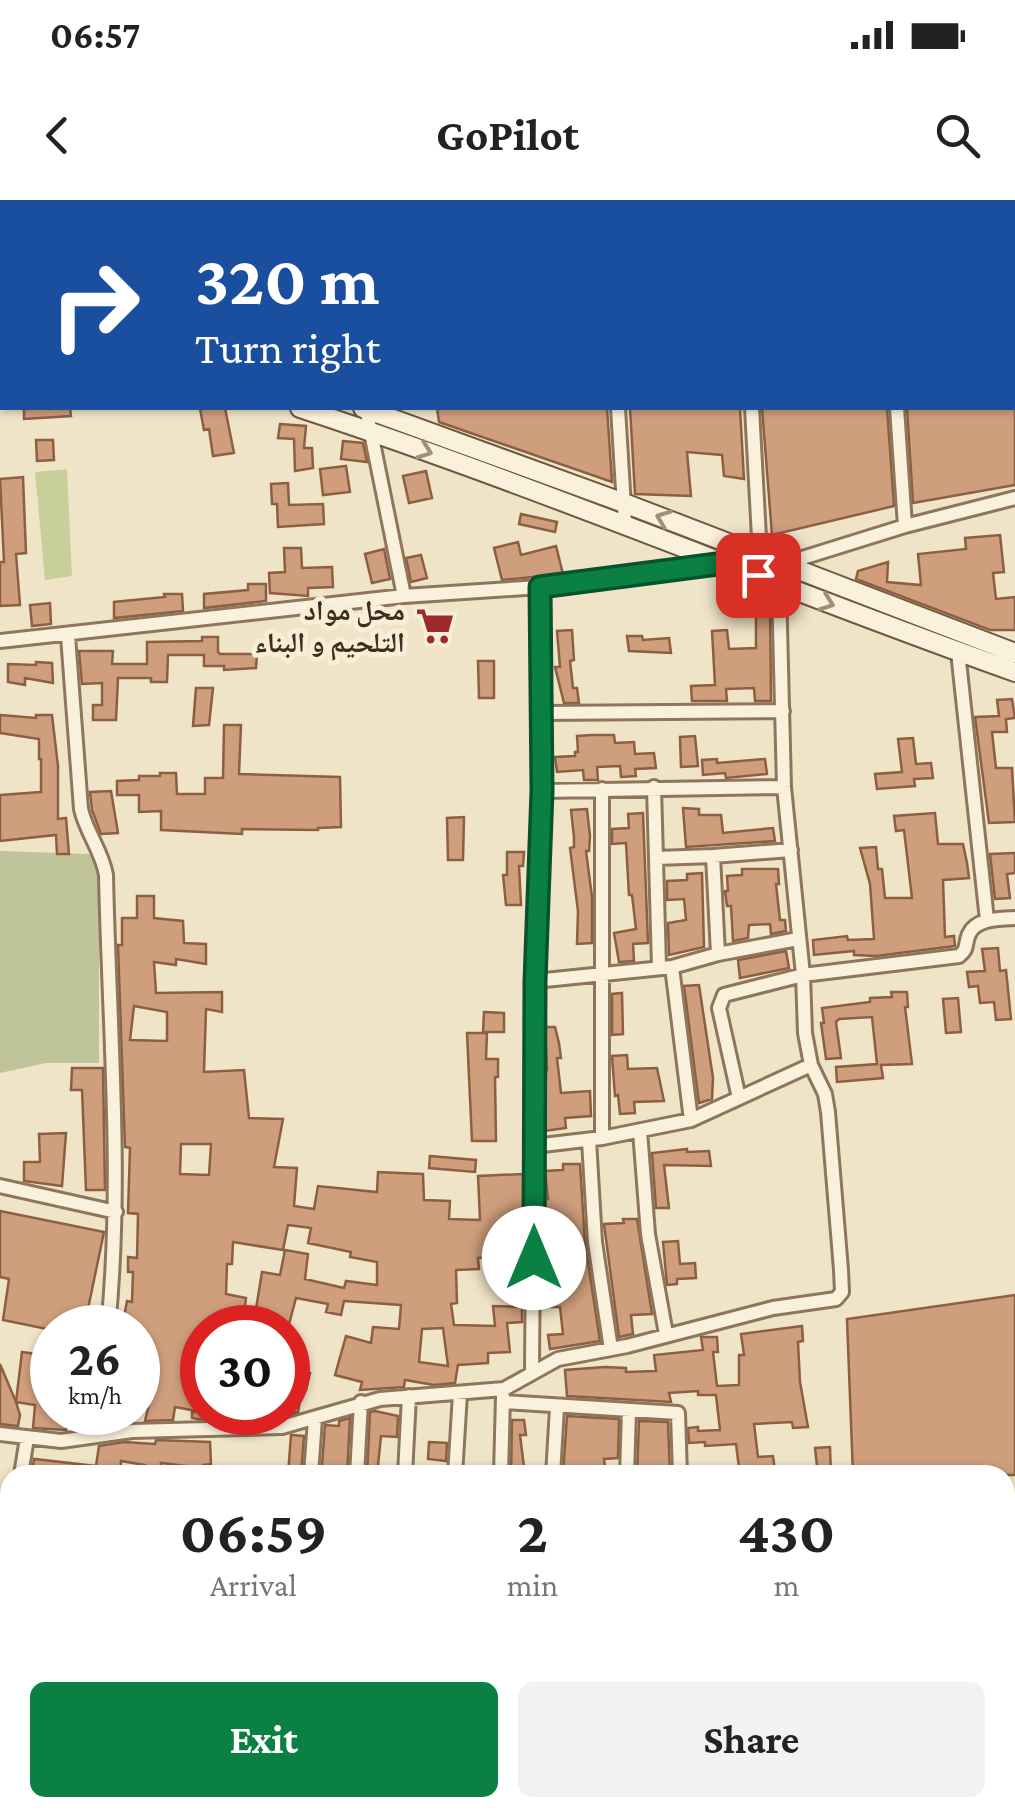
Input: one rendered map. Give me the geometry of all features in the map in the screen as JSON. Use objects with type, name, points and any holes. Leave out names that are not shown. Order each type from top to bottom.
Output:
[{"type":"street","points":[[306,410],[625,523],[779,586],[1015,672]]},
{"type":"street","points":[[366,410],[404,596]]},
{"type":"street","points":[[370,410],[1015,653]]},
{"type":"street","points":[[618,410],[625,523]]},
{"type":"street","points":[[501,1465],[504,1395],[532,1371],[558,1359],[773,1308],[829,1301],[841,1294],[828,1112],[825,1094],[811,1065],[805,1033],[804,975],[784,788],[779,586],[760,556],[752,410]]},
{"type":"street","points":[[897,410],[904,526]]},
{"type":"street","points":[[783,564],[904,526],[1015,498]]},
{"type":"street","points":[[0,641],[404,596],[540,587],[725,563]]},
{"type":"street","points":[[532,1371],[535,981],[542,791],[540,587]]},
{"type":"street","points":[[68,636],[81,808],[106,874],[110,1051],[116,1114],[116,1256],[111,1305]]},
{"type":"street","points":[[958,652],[987,920]]},
{"type":"street","points":[[541,713],[783,710]]},
{"type":"street","points":[[654,787],[666,967],[691,1120]]},
{"type":"street","points":[[542,791],[784,788]]},
{"type":"street","points":[[602,789],[594,1242],[611,1349]]},
{"type":"street","points":[[656,858],[791,850]]},
{"type":"street","points":[[713,856],[718,954]]},
{"type":"street","points":[[739,1098],[719,1008],[721,997],[804,975],[959,956],[966,950],[971,930],[987,920],[1015,918]]},
{"type":"street","points":[[535,981],[666,967],[798,939]]},
{"type":"street","points":[[534,1146],[640,1132],[691,1120],[811,1065]]},
{"type":"street","points":[[640,1132],[648,1234],[666,1334]]},
{"type":"street","points":[[0,1186],[116,1212]]},
{"type":"street","points":[[455,1465],[460,1394]]},
{"type":"street","points":[[160,1432],[282,1427],[361,1402],[408,1396],[504,1395],[557,1408],[678,1413],[680,1465]]},
{"type":"street","points":[[405,1465],[408,1396]]},
{"type":"street","points":[[358,1465],[361,1402]]},
{"type":"street","points":[[554,1465],[557,1408]]},
{"type":"street","points":[[627,1465],[629,1410]]},
{"type":"street","points":[[311,1465],[315,1419]]},
{"type":"street","points":[[0,1434],[61,1440],[93,1435]]},
{"type":"street","points":[[23,1465],[27,1438]]},
{"type":"green space","points":[[67,469],[72,576],[45,580],[35,472]]},
{"type":"green space","points":[[0,851],[91,854],[99,874],[99,1063],[46,1063],[0,1073]]},
{"type":"building","points":[[24,410],[70,410],[71,416],[24,419]]},
{"type":"building","points":[[200,410],[225,410],[234,453],[213,456],[209,429],[204,430]]},
{"type":"building","points":[[437,410],[607,410],[612,482],[439,422]]},
{"type":"building","points":[[630,410],[740,410],[744,479],[724,476],[722,455],[687,452],[691,496],[635,494]]},
{"type":"building","points":[[762,410],[887,410],[894,506],[772,535]]},
{"type":"building","points":[[907,410],[1015,410],[1015,485],[913,503]]},
{"type":"building","points":[[280,424],[306,426],[304,448],[312,448],[313,468],[295,471],[294,439],[278,438]]},
{"type":"building","points":[[36,440],[53,440],[54,460],[37,461]]},
{"type":"building","points":[[343,441],[363,443],[367,462],[341,459]]},
{"type":"building","points":[[346,466],[350,492],[323,495],[320,469]]},
{"type":"building","points":[[426,471],[432,498],[409,503],[403,476]]},
{"type":"building","points":[[23,477],[26,553],[16,554],[20,605],[0,606],[0,562],[4,562],[0,479]]},
{"type":"building","points":[[288,483],[289,505],[323,504],[324,524],[278,527],[271,484]]},
{"type":"building","points":[[521,514],[557,522],[555,532],[519,524]]},
{"type":"building","points":[[1000,535],[1004,572],[993,573],[996,599],[1015,597],[1015,630],[990,630],[856,579],[858,571],[888,562],[887,582],[921,585],[918,554],[966,549],[965,538]]},
{"type":"building","points":[[518,542],[521,555],[556,546],[563,574],[502,580],[494,548]]},
{"type":"building","points":[[284,548],[301,548],[302,568],[332,567],[333,587],[308,588],[308,596],[270,593],[269,573],[285,572]]},
{"type":"building","points":[[384,549],[390,579],[372,583],[365,554]]},
{"type":"building","points":[[421,555],[427,578],[411,582],[406,558]]},
{"type":"building","points":[[248,584],[266,584],[266,601],[204,608],[204,594],[248,590]]},
{"type":"building","points":[[164,594],[182,594],[183,611],[114,618],[114,602],[165,597]]},
{"type":"building","points":[[50,603],[51,624],[32,626],[30,605]]},
{"type":"building","points":[[770,608],[771,701],[755,701],[754,688],[726,689],[727,701],[692,701],[691,686],[715,685],[712,631],[727,630],[729,649],[756,648],[756,609]]},
{"type":"building","points":[[572,630],[574,660],[570,661],[579,703],[564,703],[555,667],[560,667],[557,631]]},
{"type":"building","points":[[627,636],[642,636],[643,640],[669,638],[671,653],[629,651]]},
{"type":"building","points":[[202,637],[218,637],[220,654],[257,654],[256,668],[224,670],[224,666],[204,666],[204,655],[168,655],[167,682],[118,678],[116,720],[93,720],[93,705],[102,705],[102,683],[82,684],[79,651],[113,651],[112,664],[147,664],[147,642],[202,641]]},
{"type":"building","points":[[478,661],[494,661],[494,698],[479,698]]},
{"type":"building","points":[[52,663],[53,683],[25,678],[25,685],[8,682],[8,664]]},
{"type":"building","points":[[196,688],[213,688],[209,725],[193,726]]},
{"type":"building","points":[[1012,699],[1015,718],[1006,719],[1007,732],[992,732],[996,768],[1012,768],[1015,822],[989,823],[975,717],[999,716],[997,700]]},
{"type":"building","points":[[0,715],[52,715],[58,766],[58,819],[66,818],[69,854],[57,854],[56,835],[0,841],[0,795],[41,792],[41,759],[39,739],[0,733]]},
{"type":"building","points":[[224,725],[241,725],[239,774],[340,777],[341,827],[242,829],[242,834],[161,830],[161,811],[139,812],[139,795],[117,795],[117,781],[139,780],[139,776],[160,773],[176,773],[177,794],[205,794],[205,778],[223,778]]},
{"type":"building","points":[[614,735],[615,743],[634,742],[635,754],[654,753],[656,768],[635,769],[636,776],[621,777],[620,766],[597,767],[598,780],[584,780],[583,770],[557,772],[555,757],[575,756],[577,736]]},
{"type":"building","points":[[695,736],[698,766],[681,767],[680,737]]},
{"type":"building","points":[[913,738],[916,764],[931,763],[933,778],[914,779],[915,786],[877,789],[875,774],[902,772],[898,739]]},
{"type":"building","points":[[717,759],[717,763],[765,759],[767,774],[726,778],[725,773],[703,775],[702,760]]},
{"type":"building","points":[[111,791],[118,833],[101,834],[90,792]]},
{"type":"building","points":[[683,808],[699,809],[699,815],[721,815],[723,833],[773,828],[775,841],[686,847]]},
{"type":"building","points":[[587,809],[592,943],[577,944],[571,810]]},
{"type":"building","points":[[643,813],[648,943],[633,944],[634,961],[619,962],[614,933],[636,929],[629,895],[626,843],[612,844],[612,829],[629,828],[628,814]]},
{"type":"building","points":[[935,813],[938,844],[963,844],[967,863],[969,878],[943,880],[945,937],[954,936],[955,946],[876,956],[854,955],[854,951],[814,955],[813,940],[847,936],[848,940],[874,939],[870,884],[860,848],[876,847],[885,898],[912,898],[904,830],[896,831],[894,816]]},
{"type":"building","points":[[464,817],[463,860],[448,860],[447,818]]},
{"type":"building","points":[[507,852],[524,852],[523,866],[519,866],[521,905],[506,905],[503,875],[507,875]]},
{"type":"building","points":[[1015,853],[1015,873],[1007,874],[1010,898],[995,899],[990,854]]},
{"type":"building","points":[[742,869],[778,869],[780,920],[785,920],[786,931],[771,934],[770,924],[749,925],[748,938],[733,941],[731,906],[727,906],[725,891],[727,876],[742,875]]},
{"type":"building","points":[[702,873],[704,947],[669,955],[668,923],[686,920],[684,899],[667,900],[667,881],[687,880],[687,874]]},
{"type":"building","points":[[137,896],[154,896],[154,918],[183,921],[184,943],[206,944],[206,964],[176,959],[176,965],[154,962],[156,993],[222,992],[222,1012],[206,1009],[204,1072],[244,1070],[249,1118],[283,1119],[274,1167],[297,1168],[294,1206],[314,1209],[318,1186],[377,1192],[378,1172],[423,1174],[424,1200],[450,1201],[449,1219],[480,1220],[478,1176],[523,1174],[523,1259],[478,1258],[479,1269],[456,1270],[457,1303],[451,1304],[454,1325],[495,1326],[493,1306],[522,1307],[522,1322],[507,1323],[510,1352],[488,1353],[488,1363],[458,1365],[455,1383],[434,1385],[405,1380],[404,1387],[360,1390],[362,1382],[335,1375],[346,1336],[371,1343],[373,1327],[399,1329],[401,1305],[344,1301],[341,1315],[326,1312],[328,1304],[296,1298],[294,1305],[257,1305],[262,1272],[280,1275],[285,1250],[308,1254],[305,1279],[344,1288],[346,1281],[377,1285],[377,1262],[308,1243],[311,1228],[288,1225],[283,1250],[233,1242],[232,1264],[227,1264],[226,1294],[246,1298],[245,1305],[180,1305],[180,1408],[175,1407],[173,1420],[160,1420],[160,1305],[126,1305],[127,1301],[132,1302],[133,1272],[128,1272],[128,1257],[137,1258],[138,1214],[128,1213],[130,1148],[125,1147],[118,945],[122,945],[122,918],[137,918]],"holes":[[[134,1006],[167,1012],[167,1041],[130,1040]],[[181,1144],[211,1144],[209,1175],[180,1174]],[[443,1328],[448,1366],[419,1362],[422,1329]]]},
{"type":"building","points":[[998,948],[1000,971],[1006,970],[1011,1019],[996,1020],[994,1002],[980,1003],[978,986],[969,987],[967,972],[985,971],[982,949]]},
{"type":"building","points":[[786,951],[789,968],[740,978],[738,960]]},
{"type":"building","points":[[699,985],[713,1078],[712,1099],[699,1103],[684,986]]},
{"type":"building","points":[[891,992],[907,992],[905,1007],[912,1064],[881,1065],[883,1078],[837,1082],[836,1067],[877,1064],[872,1017],[839,1019],[836,1022],[841,1058],[826,1059],[822,1008],[892,997]]},
{"type":"building","points":[[622,993],[623,1034],[612,1035],[612,994]]},
{"type":"building","points":[[958,998],[961,1032],[946,1033],[943,999]]},
{"type":"building","points":[[484,1012],[504,1013],[504,1032],[483,1032]]},
{"type":"building","points":[[545,1027],[555,1027],[559,1043],[561,1093],[590,1091],[591,1116],[565,1118],[566,1128],[544,1131],[547,1070]]},
{"type":"building","points":[[467,1033],[487,1033],[486,1059],[498,1059],[496,1141],[472,1141]]},
{"type":"building","points":[[627,1055],[628,1069],[657,1068],[664,1101],[634,1102],[635,1113],[620,1114],[612,1056]]},
{"type":"building","points":[[72,1068],[103,1068],[105,1190],[86,1190],[82,1090],[71,1090]]},
{"type":"building","points":[[66,1133],[62,1186],[24,1181],[24,1162],[40,1162],[39,1134]]},
{"type":"building","points":[[709,1151],[711,1166],[664,1165],[669,1208],[656,1208],[652,1153]]},
{"type":"building","points":[[430,1156],[476,1160],[475,1172],[429,1168]]},
{"type":"building","points":[[563,1164],[580,1164],[585,1243],[600,1341],[550,1349],[548,1335],[563,1334],[560,1307],[545,1307],[544,1266],[549,1266],[547,1247],[551,1246],[543,1199],[548,1199],[545,1171],[563,1170]]},
{"type":"building","points":[[0,1211],[104,1232],[89,1305],[30,1305],[30,1326],[3,1320],[9,1279],[0,1277]]},
{"type":"building","points":[[623,1219],[637,1219],[652,1314],[631,1315],[633,1334],[619,1337],[604,1224],[624,1223]]},
{"type":"building","points":[[678,1241],[680,1264],[695,1263],[696,1278],[677,1279],[677,1284],[667,1285],[663,1242]]},
{"type":"building","points":[[1015,1295],[1015,1465],[853,1465],[847,1319]]},
{"type":"building","points":[[802,1326],[803,1341],[798,1342],[800,1382],[808,1427],[793,1428],[792,1422],[754,1424],[758,1457],[773,1456],[774,1465],[739,1465],[736,1444],[689,1443],[688,1428],[720,1430],[716,1395],[698,1395],[698,1391],[669,1393],[671,1402],[567,1396],[565,1370],[605,1367],[626,1368],[626,1372],[656,1371],[654,1355],[703,1350],[701,1337],[717,1337],[718,1352],[713,1352],[717,1386],[739,1385],[739,1355],[744,1355],[741,1334]]},
{"type":"building","points":[[22,1352],[30,1353],[30,1404],[16,1402]]},
{"type":"building","points":[[0,1364],[16,1402],[18,1426],[0,1424]]},
{"type":"building","points":[[370,1412],[398,1416],[397,1437],[381,1436],[378,1465],[367,1465]]},
{"type":"building","points":[[567,1416],[619,1419],[618,1458],[604,1459],[605,1465],[564,1465]]},
{"type":"building","points":[[350,1418],[348,1465],[322,1465],[325,1425],[339,1426],[339,1421]]},
{"type":"building","points":[[512,1420],[524,1420],[526,1435],[520,1435],[524,1465],[511,1465]]},
{"type":"building","points":[[639,1421],[668,1422],[670,1465],[637,1465]]},
{"type":"building","points":[[291,1435],[304,1436],[302,1465],[289,1465]]},
{"type":"building","points":[[156,1440],[210,1442],[211,1464],[145,1465],[121,1461],[121,1465],[96,1465],[99,1446],[124,1442],[155,1444]]},
{"type":"building","points":[[429,1442],[447,1443],[446,1461],[428,1459]]},
{"type":"building","points":[[830,1447],[831,1465],[817,1465],[815,1448]]},
{"type":"building","points":[[34,1459],[87,1465],[33,1465]]},
{"type":"place","name":"محل مواد التلحيم و البناء","points":[[435,626]]},
{"type":"route","points":[[534,1258],[535,981],[542,791],[540,587],[725,563],[758,575]]}]
